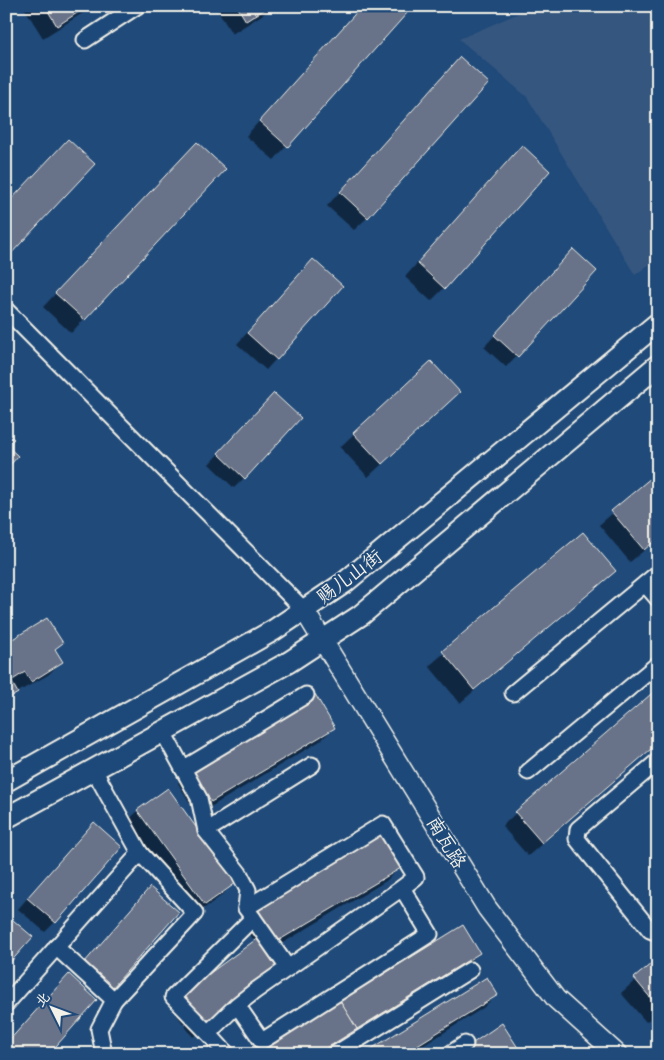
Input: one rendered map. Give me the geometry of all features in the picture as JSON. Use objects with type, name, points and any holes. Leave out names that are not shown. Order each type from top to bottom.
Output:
[{"type":"main road","name":"赐儿山街","points":[[6,781],[274,630],[344,582],[658,323]]},
{"type":"main road","name":"赐儿山街","points":[[6,818],[289,662],[361,615],[658,365]]},
{"type":"street","points":[[85,40],[137,6]]},
{"type":"street","points":[[6,310],[304,610]]},
{"type":"street","points":[[513,693],[658,573]]},
{"type":"street","points":[[645,584],[658,599]]},
{"type":"street","name":"南瓦路","points":[[304,610],[487,908],[556,998],[617,1054]]},
{"type":"street","points":[[528,772],[658,664]]},
{"type":"street","points":[[183,769],[306,695]]},
{"type":"street","points":[[162,732],[199,798],[206,831],[239,873],[248,890],[249,913],[288,968]]},
{"type":"street","points":[[658,761],[578,829],[578,839],[650,930],[658,933]]},
{"type":"street","points":[[206,831],[312,765]]},
{"type":"street","points":[[94,770],[140,853],[195,913],[114,1000],[99,1029],[104,1054]]},
{"type":"street","points":[[208,1033],[237,1005],[416,877],[383,824],[249,913],[173,997],[227,1054]]},
{"type":"street","points":[[6,1004],[140,853]]},
{"type":"street","points":[[237,1005],[262,1041],[430,934],[402,888]]},
{"type":"street","points":[[56,948],[114,1000]]},
{"type":"street","points":[[335,1054],[470,970]]},
{"type":"street","points":[[450,1054],[466,1044]]},
{"type":"shaded area","points":[[535,6],[658,6],[658,258],[635,275],[527,97],[459,39]]},
{"type":"building","points":[[45,6],[88,6],[57,26]]},
{"type":"building","points":[[237,6],[270,6],[246,21]]},
{"type":"building","points":[[362,6],[401,6],[408,12],[288,147],[259,121]]},
{"type":"building","points":[[460,57],[489,83],[368,218],[340,192]]},
{"type":"building","points":[[68,139],[95,164],[7,258],[6,205]]},
{"type":"building","points":[[197,142],[226,169],[85,320],[55,293]]},
{"type":"building","points":[[522,145],[550,171],[445,289],[417,263]]},
{"type":"building","points":[[573,249],[597,271],[518,357],[494,335]]},
{"type":"building","points":[[313,259],[343,286],[277,360],[247,333]]},
{"type":"building","points":[[431,361],[460,392],[382,464],[353,433]]},
{"type":"building","points":[[274,393],[301,418],[245,479],[218,453]]},
{"type":"building","points":[[6,432],[14,439],[7,446],[18,456],[6,470]]},
{"type":"building","points":[[658,472],[658,538],[644,550],[611,511]]},
{"type":"building","points":[[583,532],[616,571],[474,690],[442,651]]},
{"type":"building","points":[[47,618],[63,643],[55,649],[63,662],[31,682],[25,672],[11,681],[18,693],[6,700],[6,643]]},
{"type":"building","points":[[658,688],[658,743],[542,843],[515,812]]},
{"type":"building","points":[[315,694],[335,728],[211,802],[191,768]]},
{"type":"building","points":[[168,788],[236,883],[205,905],[137,810]]},
{"type":"building","points":[[94,822],[122,847],[56,923],[27,898]]},
{"type":"building","points":[[380,834],[401,868],[276,942],[256,908]]},
{"type":"building","points":[[150,887],[179,912],[112,988],[84,963]]},
{"type":"building","points":[[6,914],[33,937],[6,967]]},
{"type":"building","points":[[463,925],[480,953],[357,1029],[340,1001]]},
{"type":"building","points":[[262,935],[286,968],[204,1028],[180,995]]},
{"type":"building","points":[[658,958],[658,1007],[634,978]]},
{"type":"building","points":[[69,974],[97,1000],[49,1054],[6,1054],[6,1044]]},
{"type":"building","points":[[487,977],[498,995],[403,1054],[363,1054]]},
{"type":"building","points":[[340,1001],[357,1029],[317,1054],[254,1054]]},
{"type":"building","points":[[502,1023],[522,1054],[457,1054]]},
{"type":"building","points":[[128,1047],[135,1054],[122,1054]]}]
